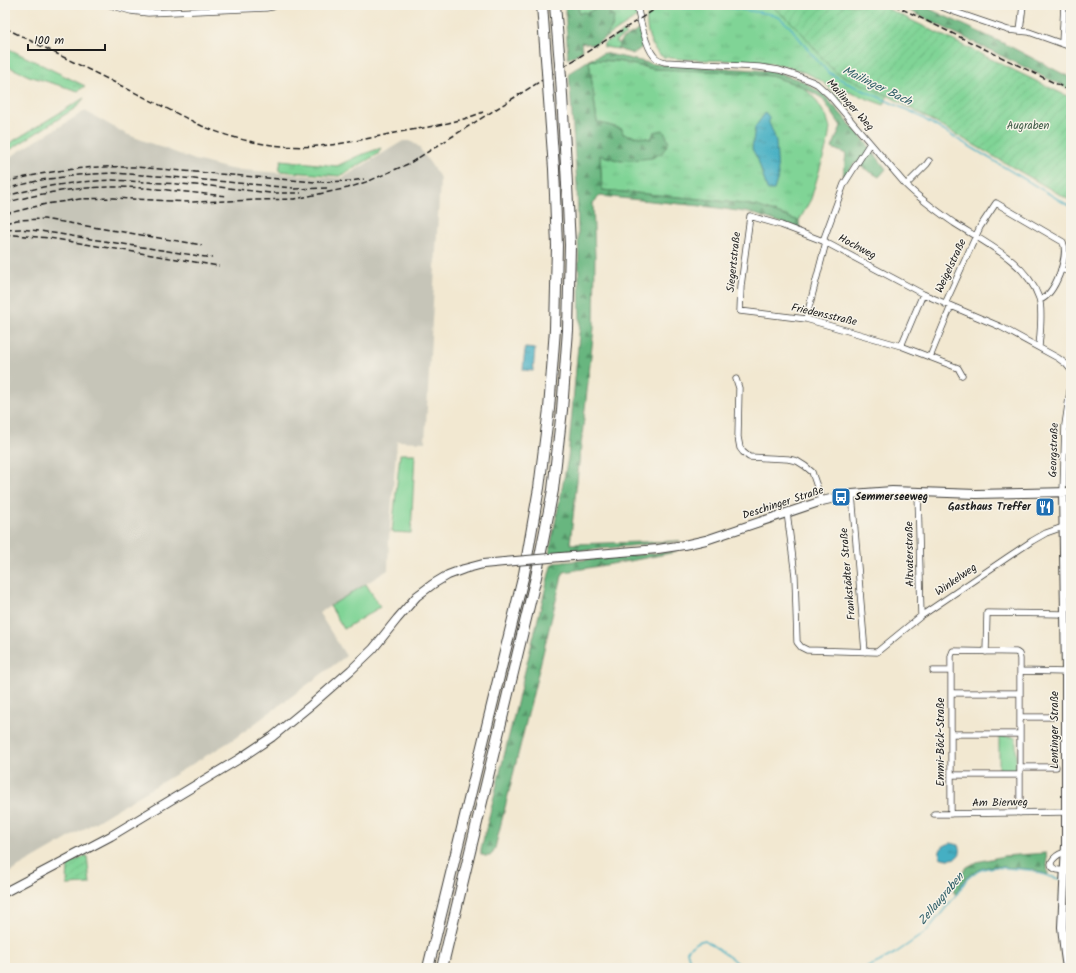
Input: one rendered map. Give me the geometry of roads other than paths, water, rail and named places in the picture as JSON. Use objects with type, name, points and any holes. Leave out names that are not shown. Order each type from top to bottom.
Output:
[{"type":"highway","points":[[428,968],[524,574],[539,488],[549,409],[555,322],[557,246],[554,169],[542,5]]},
{"type":"highway","points":[[442,968],[536,577],[552,490],[562,410],[568,330],[570,245],[561,78],[555,5]]},
{"type":"street","points":[[110,5],[131,11],[148,13],[266,8],[276,5]]},
{"type":"street","name":"Mailinger Weg","points":[[637,5],[642,24],[655,58],[665,62],[759,67],[779,70],[817,84],[829,95],[917,196],[935,210],[1001,253],[1019,267],[1033,283],[1040,300],[1041,322],[1039,347]]},
{"type":"street","points":[[937,5],[1008,30],[1029,32],[1071,47]]},
{"type":"street","points":[[1020,31],[1023,5]]},
{"type":"street","points":[[1062,43],[1064,5]]},
{"type":"street","points":[[806,319],[825,242],[844,184],[870,143]]},
{"type":"street","points":[[906,185],[929,161]]},
{"type":"street","name":"Weigelstraße","points":[[948,305],[980,227],[996,202],[1064,242],[1065,246],[1061,270]]},
{"type":"street","name":"Hochweg","points":[[750,216],[781,225],[825,242],[923,294],[1001,327],[1058,358],[1071,370]]},
{"type":"street","name":"Siegertstraße","points":[[740,310],[750,216]]},
{"type":"street","points":[[1040,300],[1044,298],[1053,288],[1061,270],[1071,272]]},
{"type":"street","points":[[901,346],[923,294]]},
{"type":"street","points":[[930,357],[948,305]]},
{"type":"street","name":"Friedensstraße","points":[[740,310],[806,319],[901,346],[958,368],[962,375]]},
{"type":"street","points":[[736,379],[739,388],[738,437],[740,448],[749,457],[788,459],[806,466],[812,472],[822,501]]},
{"type":"street","name":"Georgstraße","points":[[1067,492],[1068,425],[1071,384]]},
{"type":"street","name":"Deschinger Straße","points":[[5,892],[111,836],[163,806],[272,737],[311,706],[373,649],[417,596],[448,575],[483,564],[658,549],[684,545],[706,540],[822,501],[852,494],[892,491],[976,494],[1067,492]]},
{"type":"street","name":"Altvaterstraße","points":[[918,492],[921,616]]},
{"type":"street","name":"Lentinger Straße","points":[[1067,492],[1065,614],[1066,852],[1062,927],[1067,968]]},
{"type":"street","name":"Frankstädter Straße","points":[[852,494],[865,652]]},
{"type":"street","points":[[787,512],[795,576],[797,642],[801,647],[807,650],[865,652]]},
{"type":"street","name":"Winkelweg","points":[[865,652],[877,652],[921,616],[1032,541],[1046,533],[1066,531]]},
{"type":"street","points":[[986,652],[987,613],[1065,614]]},
{"type":"street","name":"Emmi-Böck-Straße","points":[[951,814],[951,656],[953,651],[1016,652],[1019,654],[1020,671]]},
{"type":"street","points":[[933,671],[951,671]]},
{"type":"street","points":[[1020,813],[1020,671],[1066,672]]},
{"type":"street","points":[[951,693],[1020,693]]},
{"type":"street","points":[[1020,717],[1053,717]]},
{"type":"street","points":[[951,734],[1020,734]]},
{"type":"street","points":[[1020,767],[1056,767]]},
{"type":"street","points":[[951,775],[1020,775]]},
{"type":"street","name":"Am Bierweg","points":[[934,814],[1066,812]]},
{"type":"street","points":[[1065,870],[1054,869],[1052,862],[1058,854],[1066,852]]},
{"type":"water","points":[[765,113],[769,118],[769,123],[776,141],[778,177],[774,190],[767,189],[758,160],[752,149],[755,127]]},
{"type":"water","points":[[525,348],[535,349],[533,371],[523,370]]},
{"type":"water","points":[[951,843],[959,845],[960,853],[958,856],[952,859],[940,857],[942,847]]},
{"type":"waterway","name":"Mailinger Bach","points":[[677,5],[684,8],[725,7],[770,14],[780,18],[791,28],[828,72],[847,83],[914,113],[1071,207]]},
{"type":"waterway","name":"Zellaugraben","points":[[866,968],[897,952],[926,932],[957,894],[966,880],[974,873],[993,867],[1030,870],[1060,879]]},
{"type":"waterway","name":"Zellaugraben","points":[[692,968],[687,951],[695,944],[705,940],[745,968]]},
{"type":"railway","points":[[5,214],[46,204],[80,199],[114,198],[189,202],[295,199],[348,188],[369,181],[410,163],[662,5]]},
{"type":"railway","points":[[894,5],[1071,91]]},
{"type":"railway","points":[[5,28],[202,126],[216,132],[259,143],[304,147],[339,144],[442,124],[483,112]]},
{"type":"railway","points":[[5,182],[58,171],[106,167],[135,167],[315,182],[364,179]]},
{"type":"railway","points":[[5,189],[41,180],[78,175],[113,173],[293,188]]},
{"type":"railway","points":[[5,196],[43,187],[79,182],[113,180],[211,186],[270,193],[301,193]]},
{"type":"railway","points":[[5,203],[59,191],[100,187],[171,190],[227,196]]},
{"type":"railway","points":[[294,189],[328,188]]},
{"type":"railway","points":[[5,223],[17,220],[44,219],[202,245]]},
{"type":"railway","points":[[6,230],[20,229],[40,231],[212,258]]},
{"type":"railway","points":[[5,236],[15,235],[49,238],[219,266]]},
{"type":"place","name":"Semmerseeweg","points":[[841,497]]},
{"type":"place","name":"Gasthaus Treffer","points":[[1045,507]]},
{"type":"park label","name":"Augraben","points":[[1028,126]]}]
